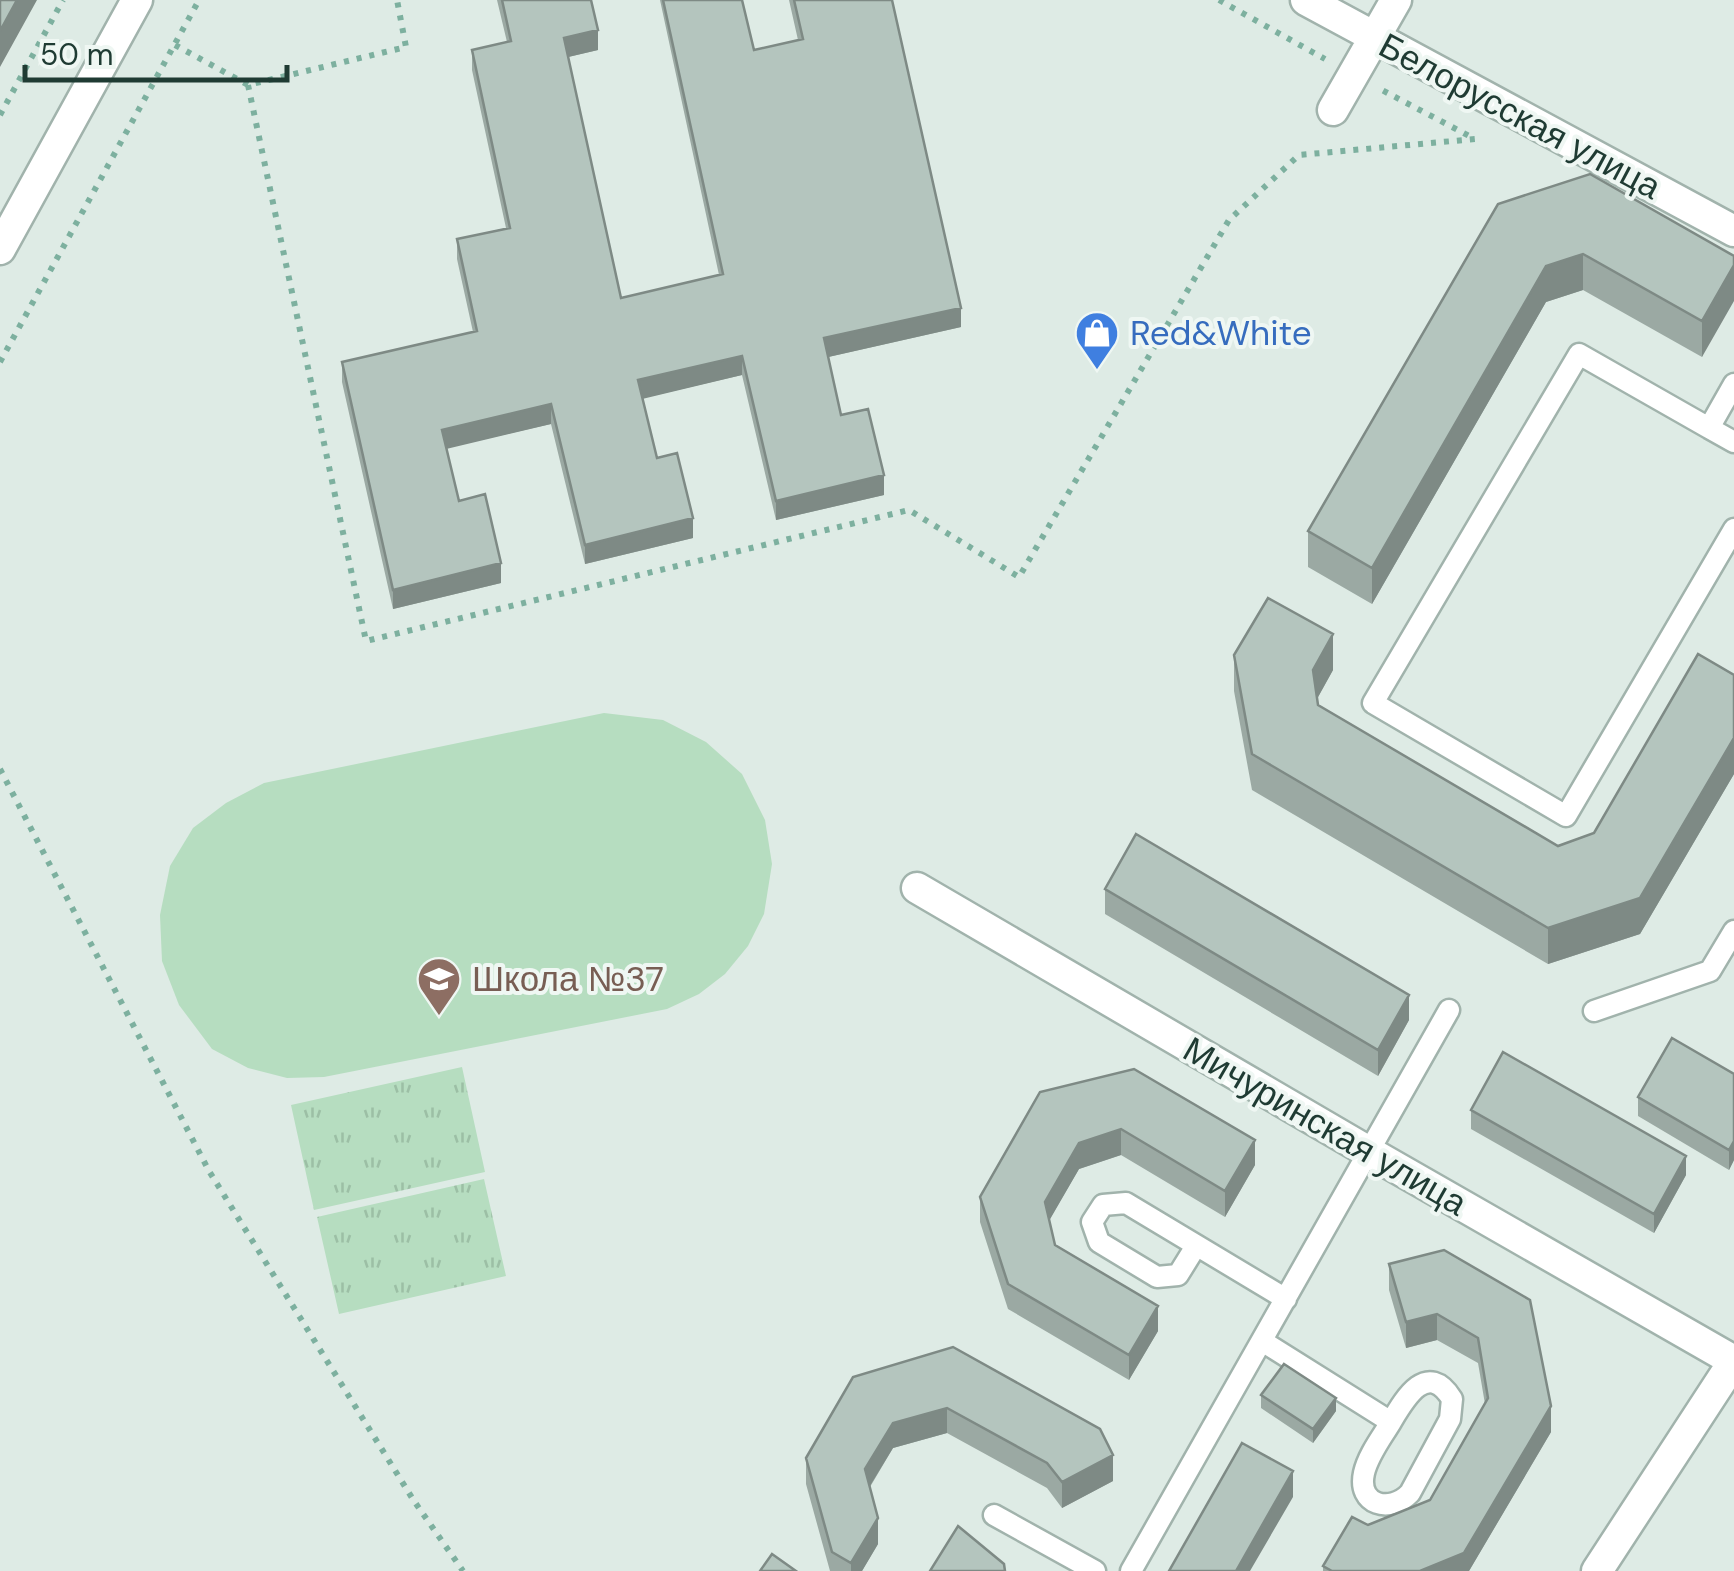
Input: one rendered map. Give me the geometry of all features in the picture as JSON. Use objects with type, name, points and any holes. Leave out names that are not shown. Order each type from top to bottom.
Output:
[{"type":"street","points":[[0,249],[137,0]]},
{"type":"street","name":"Белорусская улица","points":[[1306,0],[1734,231]]},
{"type":"street","points":[[1333,110],[1396,0]]},
{"type":"street","name":"Мичуринская улица","points":[[917,888],[1734,1361]]},
{"type":"street","points":[[1597,1571],[1734,1361]]},
{"type":"lane","points":[[1734,442],[1579,354],[1374,703],[1566,816],[1734,529]]},
{"type":"lane","points":[[1709,428],[1734,384]]},
{"type":"lane","points":[[1594,1011],[1710,971],[1734,930]]},
{"type":"lane","points":[[1131,1571],[1449,1010]]},
{"type":"lane","points":[[1196,1246],[1178,1276],[1157,1277],[1099,1242],[1092,1222],[1103,1205],[1126,1203],[1286,1299]]},
{"type":"lane","points":[[1262,1341],[1391,1422]]},
{"type":"lane","points":[[1422,1384],[1441,1386],[1452,1399],[1450,1420],[1410,1492],[1403,1500],[1388,1505],[1368,1496],[1363,1480],[1365,1468],[1391,1422],[1408,1394],[1422,1384]]},
{"type":"lane","points":[[994,1515],[1096,1571]]},
{"type":"path","points":[[0,115],[63,0]]},
{"type":"path","points":[[0,362],[199,0]]},
{"type":"path","points":[[175,44],[248,86],[406,47],[397,0]]},
{"type":"path","points":[[248,86],[366,641],[909,510],[1019,578],[1229,220]]},
{"type":"path","points":[[0,769],[210,1171],[414,1501],[463,1571]]},
{"type":"green space","points":[[604,713],[663,720],[706,742],[742,774],[765,820],[772,864],[764,914],[748,946],[725,974],[699,994],[667,1009],[324,1077],[287,1078],[248,1068],[212,1049],[179,1005],[162,961],[160,915],[170,866],[193,828],[226,803],[264,783]]},
{"type":"green space","points":[[462,1067],[485,1172],[314,1210],[291,1105]]},
{"type":"green space","points":[[484,1179],[506,1276],[339,1314],[317,1217]]},
{"type":"building","points":[[0,0],[17,0],[0,31]]},
{"type":"building","points":[[502,0],[591,0],[598,30],[564,38],[621,298],[723,274],[663,0],[742,0],[754,50],[803,39],[794,0],[892,0],[961,308],[824,338],[841,415],[868,409],[884,475],[776,501],[742,356],[638,380],[657,458],[677,453],[693,518],[585,545],[551,404],[442,430],[459,501],[485,494],[501,563],[393,590],[342,362],[477,331],[457,239],[510,228],[472,50],[511,41]]},
{"type":"building","points":[[1590,174],[1734,256],[1734,265],[1702,321],[1583,254],[1546,266],[1372,568],[1308,531],[1498,204]]},
{"type":"building","points":[[1268,598],[1333,634],[1313,670],[1318,705],[1558,846],[1594,833],[1698,654],[1734,675],[1734,738],[1640,898],[1548,928],[1252,754],[1234,655]]},
{"type":"building","points":[[1136,834],[1409,995],[1378,1050],[1105,889]]},
{"type":"building","points":[[1672,1038],[1734,1074],[1734,1141],[1729,1150],[1638,1097]]},
{"type":"building","points":[[1503,1052],[1686,1156],[1654,1214],[1471,1110]]},
{"type":"building","points":[[1134,1069],[1255,1140],[1225,1191],[1121,1129],[1079,1143],[1045,1202],[1055,1245],[1158,1306],[1129,1355],[1008,1284],[980,1197],[1040,1092]]},
{"type":"building","points":[[1444,1250],[1530,1300],[1551,1406],[1464,1553],[1420,1571],[1332,1571],[1323,1566],[1352,1517],[1368,1525],[1430,1500],[1488,1398],[1478,1338],[1437,1314],[1406,1322],[1389,1264]]},
{"type":"building","points":[[953,1347],[1100,1429],[1113,1455],[1062,1482],[1047,1463],[947,1408],[893,1423],[865,1469],[878,1518],[851,1563],[832,1552],[806,1458],[853,1377]]},
{"type":"building","points":[[1284,1364],[1336,1398],[1313,1429],[1261,1395]]},
{"type":"building","points":[[1242,1443],[1293,1471],[1236,1571],[1169,1571]]},
{"type":"building","points":[[958,1526],[1004,1564],[1005,1571],[930,1571]]},
{"type":"building","points":[[772,1554],[796,1571],[760,1571]]},
{"type":"place","name":"Red&White","points":[[1097,371]]},
{"type":"place","name":"Школа №37","points":[[439,1017]]}]
